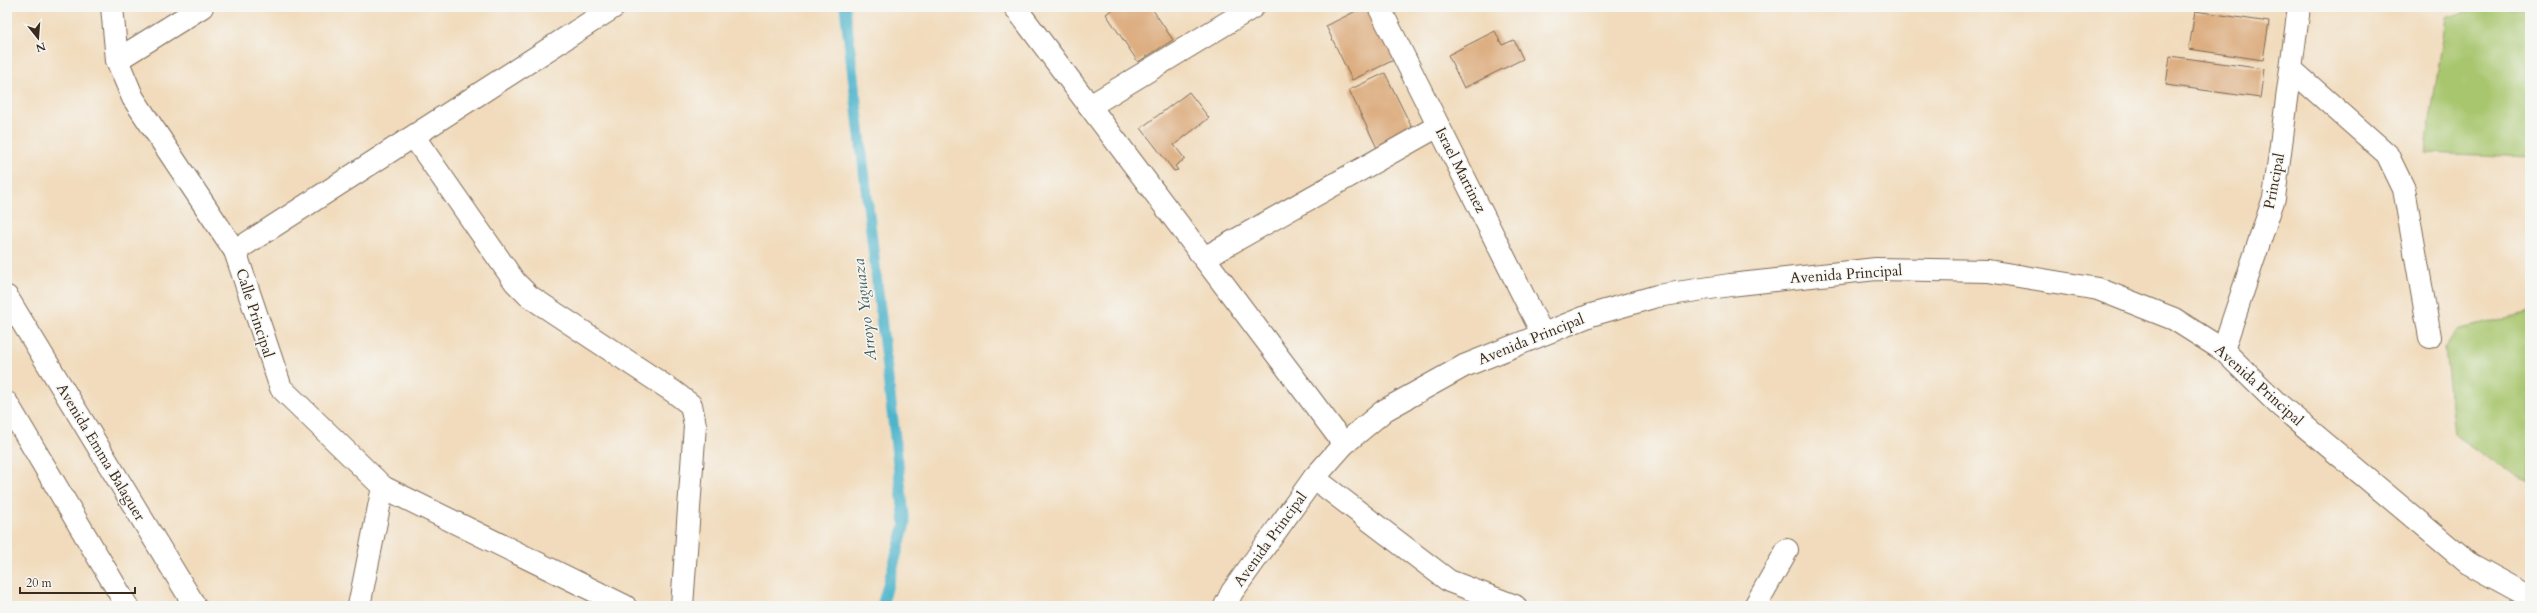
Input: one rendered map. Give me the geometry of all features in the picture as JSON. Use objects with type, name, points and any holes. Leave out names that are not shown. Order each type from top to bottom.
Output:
[{"type":"street","name":"Calle Principal","points":[[112,7],[117,60],[133,98],[235,251],[280,388],[383,487],[625,606]]},
{"type":"street","points":[[117,60],[202,7]]},
{"type":"street","points":[[235,251],[414,138],[614,7]]},
{"type":"street","points":[[1015,7],[1344,444]]},
{"type":"street","points":[[1090,106],[1253,7]]},
{"type":"street","name":"Israel Martinez","points":[[1379,7],[1542,333]]},
{"type":"street","name":"Principal","points":[[2223,350],[2274,198],[2292,70],[2299,7]]},
{"type":"street","points":[[2292,70],[2387,154],[2394,167],[2404,189],[2430,336]]},
{"type":"street","points":[[1204,258],[1438,126]]},
{"type":"street","points":[[414,138],[515,282],[529,296],[674,392],[691,405],[695,425],[682,606]]},
{"type":"street","name":"Avenida Principal","points":[[1225,606],[1232,592],[1314,478],[1344,444],[1385,410],[1464,366],[1542,333],[1591,315],[1657,296],[1730,285],[1876,268],[1981,271],[2098,289],[2174,319],[2223,350],[2278,404],[2468,563],[2530,597]]},
{"type":"street","name":"Avenida Emma Balaguer","points":[[7,297],[195,606]]},
{"type":"street","points":[[7,403],[126,606]]},
{"type":"street","points":[[1314,478],[1448,581],[1515,606]]},
{"type":"street","points":[[359,606],[383,487]]},
{"type":"street","points":[[1756,606],[1787,550]]},
{"type":"green space","points":[[2480,7],[2530,7],[2530,157],[2425,153],[2446,18]]},
{"type":"green space","points":[[2530,312],[2530,482],[2514,475],[2454,434],[2445,347],[2457,330]]},
{"type":"building","points":[[1116,7],[1151,7],[1173,40],[1138,62],[1106,14]]},
{"type":"building","points":[[1364,7],[1371,7],[1396,59],[1352,80],[1326,26]]},
{"type":"building","points":[[2195,11],[2269,22],[2263,60],[2189,49]]},
{"type":"building","points":[[1495,31],[1502,45],[1514,40],[1523,59],[1464,88],[1448,55]]},
{"type":"building","points":[[2170,56],[2264,69],[2260,98],[2166,85]]},
{"type":"building","points":[[1385,73],[1414,132],[1378,150],[1349,90]]},
{"type":"building","points":[[1189,92],[1209,118],[1174,145],[1185,159],[1175,166],[1178,170],[1174,171],[1141,128]]},
{"type":"waterway","name":"Arroyo Yaguaza","points":[[845,7],[905,524],[882,606]]}]
